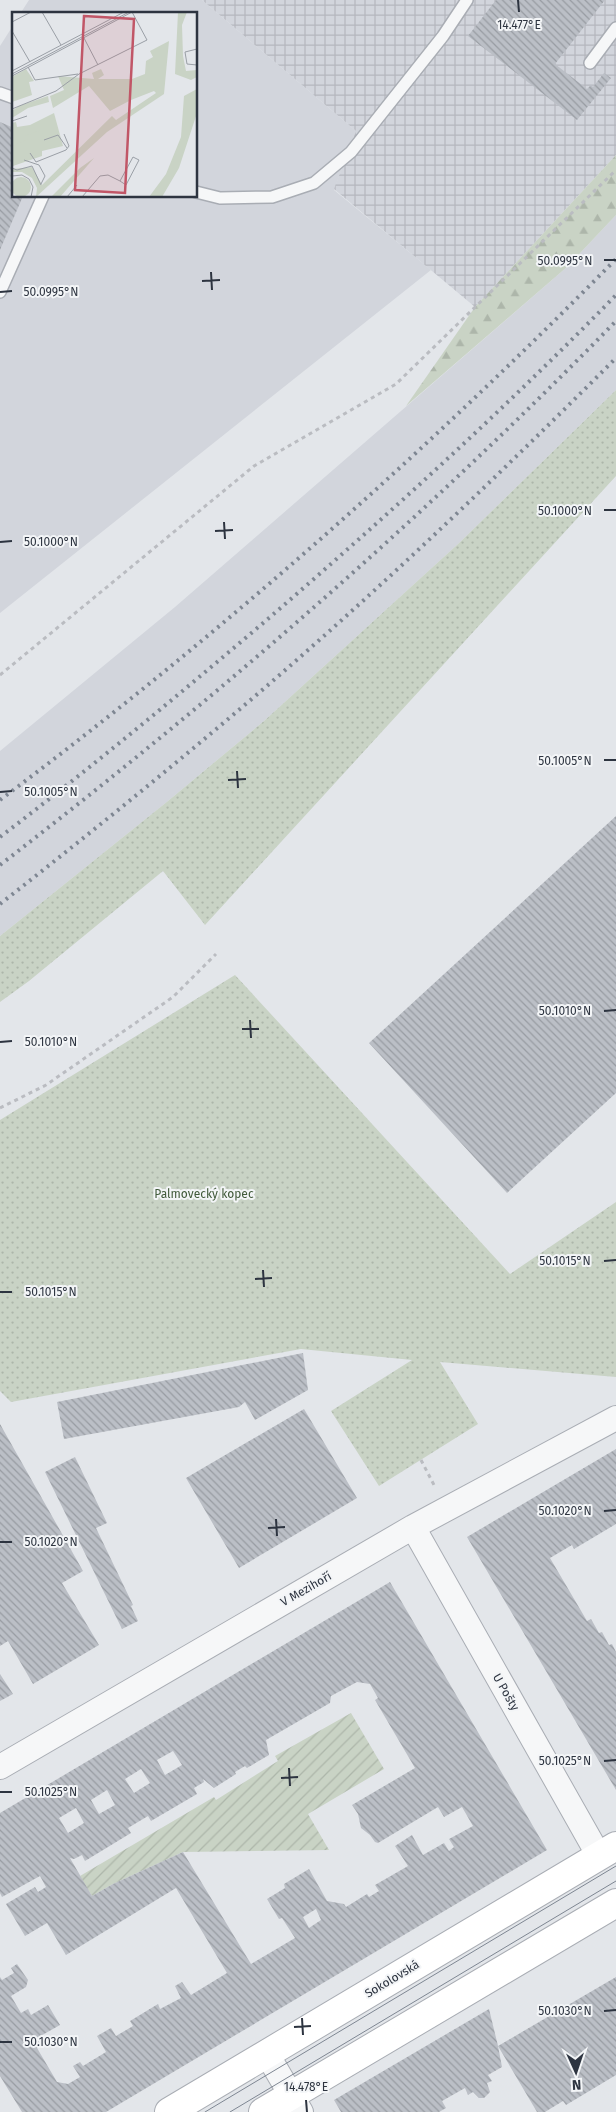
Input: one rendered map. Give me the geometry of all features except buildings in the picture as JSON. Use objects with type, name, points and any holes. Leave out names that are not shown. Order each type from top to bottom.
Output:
[{"type":"main road","name":"Sokolovská","points":[[169,2112],[608,1851]]},
{"type":"main road","points":[[263,2112],[296,2104],[616,1903]]},
{"type":"street","name":"V Mezihoří","points":[[0,1767],[413,1527],[616,1418]]},
{"type":"street","name":"U Pošty","points":[[413,1527],[608,1851]]},
{"type":"street","points":[[267,2054],[296,2104]]},
{"type":"lane","points":[[198,192],[220,198],[272,197],[314,182],[351,152],[443,36],[467,0]]},
{"type":"lane","points":[[590,63],[616,28]]},
{"type":"lane","points":[[0,93],[12,97]]},
{"type":"lane","points":[[0,292],[42,198]]},
{"type":"path","points":[[0,675],[254,466],[396,384],[616,170]]},
{"type":"path","points":[[0,1108],[46,1085],[165,1003],[216,954]]},
{"type":"path","points":[[420,1460],[438,1491]]},
{"type":"shaded area","points":[[29,0],[202,0],[356,131],[334,190],[431,270],[0,613],[0,46],[12,27],[12,198],[198,198],[198,12],[21,12]]},
{"type":"shaded area","points":[[202,0],[616,0],[616,155],[475,307],[334,189],[356,131]]},
{"type":"shaded area","points":[[616,215],[616,390],[458,544],[264,721],[0,936],[0,751],[175,607],[567,267]]},
{"type":"green space","points":[[616,155],[616,215],[567,267],[406,406],[475,307]]},
{"type":"green space","points":[[616,390],[616,476],[205,925],[163,871],[29,981],[0,1002],[0,936],[264,721],[458,544]]},
{"type":"green space","name":"Palmovecký kopec","points":[[235,975],[510,1274],[616,1202],[616,1377],[440,1362],[478,1424],[379,1486],[331,1411],[412,1360],[301,1349],[11,1402],[0,1391],[0,1120]]},
{"type":"green space","points":[[351,1713],[384,1769],[308,1814],[329,1850],[183,1852],[113,1884],[92,1896],[80,1876],[214,1797],[216,1800],[278,1761],[275,1756]]},
{"type":"tram line","points":[[205,2112],[616,1866]]},
{"type":"tram line","points":[[230,2112],[616,1881]]},
{"type":"railway","points":[[0,800],[162,674],[318,541],[470,403],[616,259]]},
{"type":"railway","points":[[0,837],[136,729],[314,579],[489,420],[616,295]]},
{"type":"railway","points":[[0,865],[161,737],[318,604],[470,465],[616,321]]},
{"type":"railway","points":[[0,904],[155,780],[295,662],[435,534],[616,358]]}]
